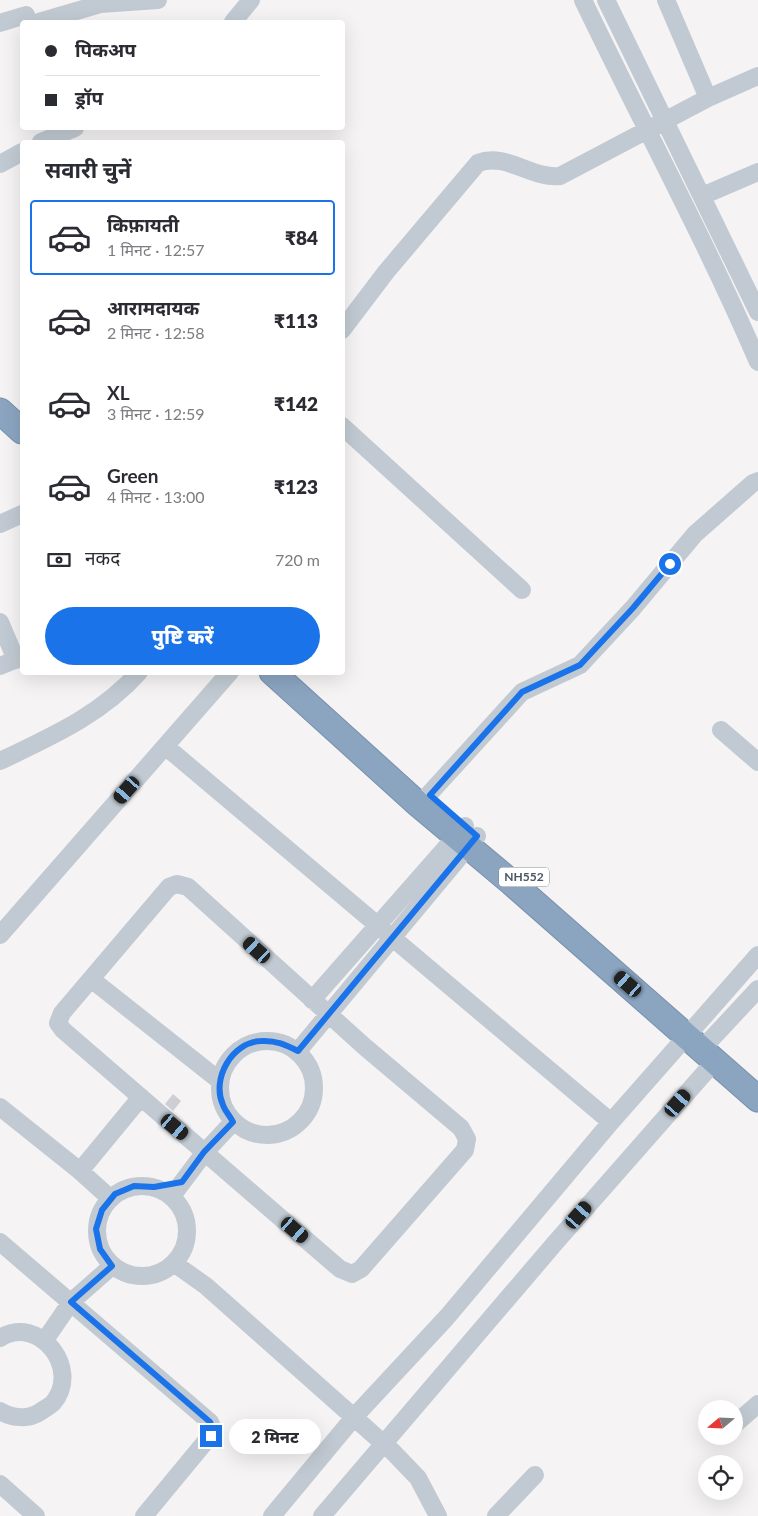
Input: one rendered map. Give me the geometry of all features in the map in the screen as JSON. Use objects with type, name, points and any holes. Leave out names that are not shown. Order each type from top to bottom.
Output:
[{"type":"highway","points":[[0,411],[20,429]]},
{"type":"highway","points":[[0,429],[20,446]]},
{"type":"highway","name":"NH552","points":[[276,675],[467,836],[702,1042],[758,1099]]},
{"type":"highway","name":"NH552","points":[[293,675],[425,800]]},
{"type":"highway","name":"NH552","points":[[702,1042],[758,1082]]},
{"type":"street","points":[[0,23],[72,6],[158,0]]},
{"type":"street","points":[[235,20],[251,0]]},
{"type":"street","points":[[583,0],[646,131],[723,281],[758,362]]},
{"type":"street","points":[[606,0],[758,312]]},
{"type":"street","points":[[666,0],[708,98]]},
{"type":"street","points":[[345,326],[386,272],[478,164],[495,159],[546,176],[560,176],[708,98],[758,76]]},
{"type":"street","points":[[45,140],[67,130]]},
{"type":"street","points":[[1,161],[20,153]]},
{"type":"street","points":[[702,196],[758,172]]},
{"type":"street","points":[[345,429],[522,590]]},
{"type":"street","points":[[425,800],[522,692],[580,665],[633,608],[695,534],[752,483],[758,481]]},
{"type":"street","points":[[0,524],[20,515]]},
{"type":"street","points":[[0,622],[13,661]]},
{"type":"street","points":[[0,761],[74,726],[120,693],[135,675]]},
{"type":"street","points":[[0,935],[227,675]]},
{"type":"street","points":[[721,730],[758,762]]},
{"type":"street","points":[[166,746],[611,1122]]},
{"type":"street","points":[[298,1051],[329,1015],[385,932],[467,836]]},
{"type":"street","points":[[177,884],[188,887],[312,1000],[461,1128],[467,1139],[465,1150],[361,1269],[352,1274],[340,1270],[63,1030],[58,1023],[62,1013],[91,979],[169,887],[177,884]]},
{"type":"street","points":[[312,1000],[385,932]]},
{"type":"street","points":[[322,1516],[702,1042],[758,955]]},
{"type":"street","points":[[91,979],[220,1081]]},
{"type":"street","points":[[272,1516],[355,1416],[447,1317],[611,1122],[702,1042],[758,989]]},
{"type":"street","points":[[259,1040],[280,1042],[298,1051],[313,1073],[314,1098],[302,1121],[281,1134],[255,1135],[233,1122],[222,1104],[220,1081],[226,1064],[240,1048],[259,1040]]},
{"type":"street","points":[[80,1171],[141,1097]]},
{"type":"street","points":[[0,1108],[80,1171],[110,1199]]},
{"type":"street","points":[[177,1189],[204,1152],[233,1122]]},
{"type":"street","points":[[134,1186],[177,1189],[186,1216],[187,1242],[175,1264],[156,1275],[132,1276],[112,1266],[100,1249],[96,1229],[102,1210],[110,1199],[115,1194],[134,1186]]},
{"type":"street","points":[[0,1242],[210,1422],[213,1429],[211,1436],[144,1516]]},
{"type":"street","points":[[175,1264],[206,1286],[383,1442],[418,1478],[438,1516]]},
{"type":"street","points":[[44,1340],[71,1302],[112,1266]]},
{"type":"street","points":[[0,1338],[18,1332],[32,1334],[44,1340],[59,1358],[63,1381],[53,1402],[34,1416],[11,1417],[0,1411]]},
{"type":"street","points":[[743,1417],[758,1404]]},
{"type":"street","points":[[496,1516],[535,1475]]},
{"type":"street","points":[[0,1484],[36,1516]]},
{"type":"building","points":[[173,1094],[181,1101],[173,1111],[165,1104]]},
{"type":"route","points":[[211,1436],[213,1429],[210,1422],[71,1302],[112,1266],[100,1249],[96,1229],[102,1210],[115,1194],[134,1186],[154,1187],[182,1182],[204,1152],[233,1122],[222,1104],[219,1083],[226,1064],[240,1048],[259,1040],[280,1042],[298,1051],[477,836],[430,795],[522,692],[580,665],[633,608],[670,564]]}]
